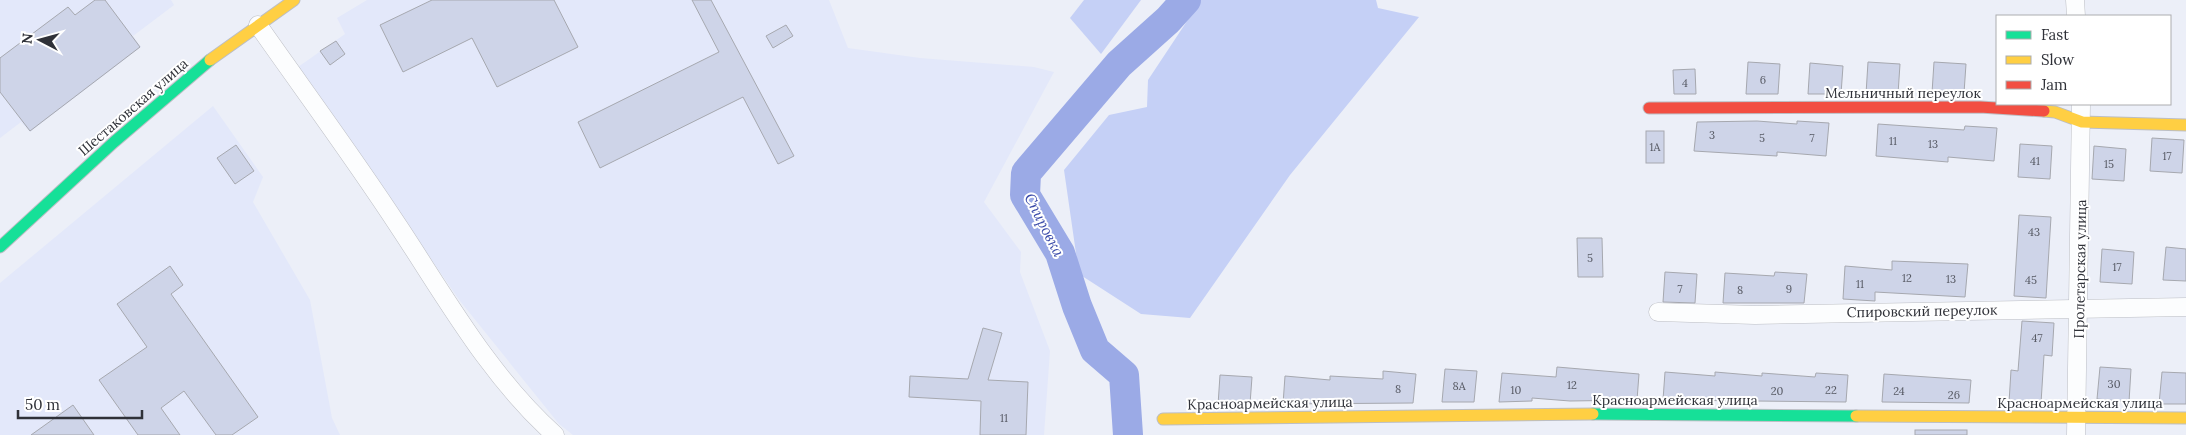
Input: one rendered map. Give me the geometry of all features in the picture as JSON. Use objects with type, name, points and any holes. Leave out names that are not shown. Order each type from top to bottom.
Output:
[{"type":"street","name":"Шестаковская улица","points":[[0,247],[149,112],[217,54],[294,0]]},
{"type":"street","points":[[2075,0],[2076,15]]},
{"type":"street","points":[[258,25],[376,192],[499,374],[511,390],[555,435]]},
{"type":"street","name":"Пролетарская улица","points":[[2077,427],[2080,309],[2081,105]]},
{"type":"street","name":"Мельничный переулок","points":[[1648,108],[1980,107],[2055,112],[2082,122],[2186,125]]},
{"type":"street","name":"Спировский переулок","points":[[1658,312],[1755,315],[2186,308]]},
{"type":"street","name":"Красноармейская улица","points":[[1164,419],[1632,414],[2077,427],[2186,418]]},
{"type":"shaded area","points":[[0,0],[171,0],[174,5],[133,36],[141,47],[30,132],[21,122],[0,138]]},
{"type":"shaded area","points":[[367,0],[829,0],[848,48],[920,58],[1034,67],[1054,72],[984,202],[1021,252],[1020,272],[1050,351],[1044,435],[573,435],[559,424],[460,301],[298,67],[345,34],[337,18]]},
{"type":"shaded area","points":[[1084,0],[1141,0],[1101,54],[1070,18]]},
{"type":"shaded area","points":[[1201,0],[1376,0],[1378,8],[1419,17],[1290,175],[1190,318],[1141,314],[1079,274],[1064,170],[1109,115],[1147,107],[1148,80]]},
{"type":"shaded area","points":[[213,106],[263,177],[253,202],[310,300],[332,418],[340,435],[0,435],[0,283]]},
{"type":"building","points":[[95,0],[105,0],[140,47],[30,131],[0,92],[0,58],[68,7],[75,15]]},
{"type":"building","points":[[432,0],[554,0],[578,47],[497,87],[472,38],[403,72],[380,25]]},
{"type":"building","points":[[692,0],[711,0],[794,156],[778,164],[743,97],[600,168],[578,122],[719,52]]},
{"type":"building","points":[[786,25],[793,36],[773,48],[766,36]]},
{"type":"building","points":[[336,41],[345,54],[330,65],[320,51]]},
{"type":"building","points":[[1748,62],[1780,64],[1778,94],[1746,94]]},
{"type":"building","points":[[1868,62],[1900,64],[1898,94],[1866,94]]},
{"type":"building","points":[[1934,62],[1966,64],[1964,93],[1932,93]]},
{"type":"building","points":[[1810,63],[1843,66],[1841,94],[1808,94]]},
{"type":"building","points":[[1695,69],[1696,94],[1674,94],[1673,70]]},
{"type":"building","points":[[1757,121],[1797,124],[1797,121],[1829,123],[1826,156],[1777,152],[1777,156],[1694,151],[1697,122]]},
{"type":"building","points":[[1878,124],[1964,130],[1965,126],[1997,128],[1994,161],[1948,157],[1948,162],[1876,156]]},
{"type":"building","points":[[1646,131],[1664,131],[1664,163],[1646,163]]},
{"type":"building","points":[[2152,138],[2184,140],[2182,173],[2150,171]]},
{"type":"building","points":[[2020,144],[2052,146],[2050,179],[2018,177]]},
{"type":"building","points":[[236,145],[254,171],[235,184],[217,158]]},
{"type":"building","points":[[2094,146],[2126,149],[2124,181],[2092,179]]},
{"type":"building","points":[[2019,215],[2051,217],[2046,298],[2014,296]]},
{"type":"building","points":[[1577,238],[1602,238],[1603,277],[1578,277]]},
{"type":"building","points":[[2166,247],[2186,249],[2186,281],[2163,280]]},
{"type":"building","points":[[2102,249],[2134,252],[2132,284],[2100,282]]},
{"type":"building","points":[[1892,261],[1968,264],[1965,297],[1875,292],[1875,301],[1843,299],[1845,266],[1892,270]]},
{"type":"building","points":[[170,266],[183,285],[171,294],[258,417],[232,435],[216,435],[184,391],[161,408],[180,435],[138,435],[99,380],[147,347],[117,304]]},
{"type":"building","points":[[1665,272],[1697,274],[1695,303],[1663,302]]},
{"type":"building","points":[[1775,272],[1807,274],[1804,303],[1723,303],[1725,273],[1774,276]]},
{"type":"building","points":[[2022,321],[2054,323],[2052,356],[2044,355],[2041,403],[2009,403],[2011,370],[2018,371]]},
{"type":"building","points":[[983,328],[1002,333],[988,380],[1028,382],[1026,435],[980,435],[981,401],[909,397],[910,376],[968,379]]},
{"type":"building","points":[[1557,367],[1639,374],[1637,400],[1570,401],[1532,398],[1532,401],[1499,402],[1502,373],[1556,377]]},
{"type":"building","points":[[2100,367],[2131,369],[2129,402],[2097,399]]},
{"type":"building","points":[[1445,369],[1477,371],[1474,402],[1442,402]]},
{"type":"building","points":[[1383,371],[1416,374],[1413,403],[1283,404],[1285,376],[1330,380],[1330,376],[1383,379]]},
{"type":"building","points":[[1665,372],[1715,376],[1715,372],[1762,376],[1762,373],[1815,377],[1816,373],[1848,375],[1846,402],[1663,400]]},
{"type":"building","points":[[2162,372],[2186,373],[2186,404],[2159,404]]},
{"type":"building","points":[[1884,374],[1971,380],[1969,403],[1882,402]]},
{"type":"building","points":[[1220,375],[1252,377],[1250,404],[1218,405]]},
{"type":"building","points":[[73,405],[94,435],[31,435]]},
{"type":"building","points":[[1915,430],[1967,430],[1967,435],[1915,435]]},
{"type":"waterway","name":"Спировка","points":[[1128,435],[1124,375],[1095,350],[1077,306],[1060,253],[1025,195],[1026,173],[1119,64],[1168,20],[1186,0]]},
{"type":"traffic: fast","points":[[0,247],[114,142],[210,60]]},
{"type":"traffic: fast","points":[[1593,414],[1856,416]]},
{"type":"traffic: slow","points":[[210,60],[294,0]]},
{"type":"traffic: slow","points":[[2044,111],[2055,112],[2082,122],[2186,125]]},
{"type":"traffic: slow","points":[[1163,419],[1593,414]]},
{"type":"traffic: slow","points":[[1856,416],[2186,418]]},
{"type":"traffic: jam","points":[[1649,108],[1980,107],[2044,111]]}]
